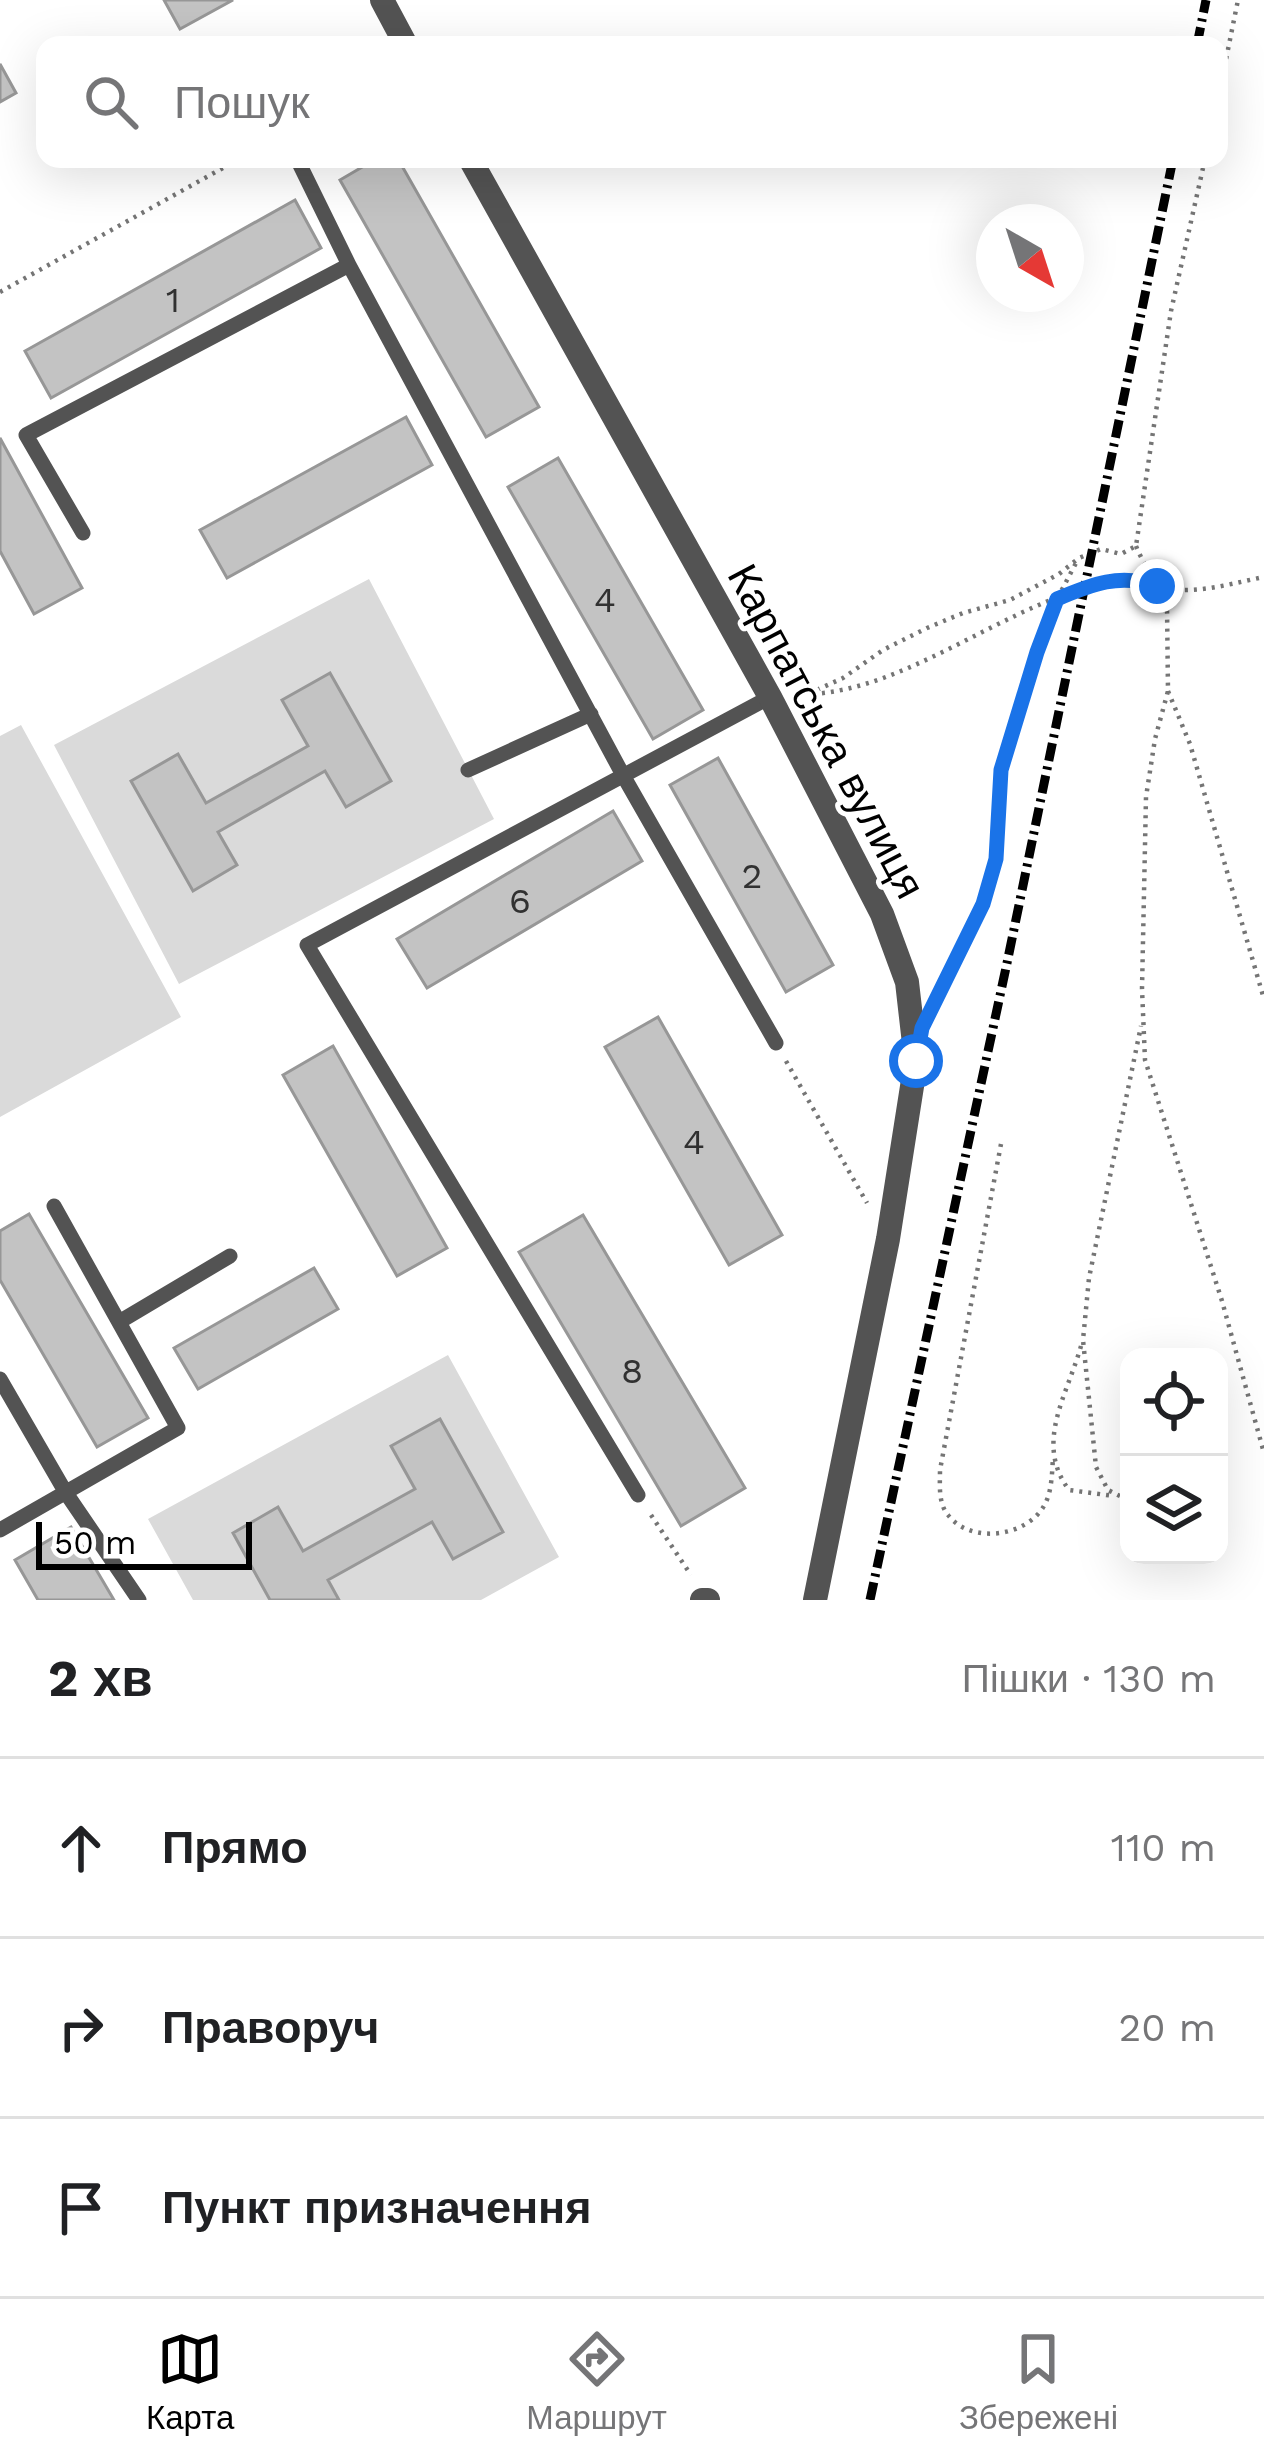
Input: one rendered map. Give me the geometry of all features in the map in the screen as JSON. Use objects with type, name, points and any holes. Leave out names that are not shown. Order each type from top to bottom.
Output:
[{"type":"street","points":[[382,0],[401,36]]},
{"type":"street","name":"Карпатська вулиця","points":[[475,168],[770,697],[882,914],[908,982],[916,1061],[888,1239],[815,1600]]},
{"type":"lane","points":[[301,168],[623,777],[776,1043]]},
{"type":"lane","points":[[83,533],[26,435],[349,265]]},
{"type":"lane","points":[[638,1495],[307,945],[770,697]]},
{"type":"lane","points":[[468,770],[591,714]]},
{"type":"lane","points":[[0,1530],[178,1428],[54,1206]]},
{"type":"lane","points":[[119,1322],[230,1256]]},
{"type":"lane","points":[[0,1379],[67,1493],[140,1600]]},
{"type":"path","points":[[1228,49],[1238,0]]},
{"type":"path","points":[[0,292],[223,168]]},
{"type":"path","points":[[1185,590],[1144,568],[1136,546],[1171,311],[1203,168]]},
{"type":"path","points":[[808,694],[927,628],[1010,600],[1078,558],[1101,549],[1121,554],[1136,546]]},
{"type":"path","points":[[933,1006],[983,904],[996,859],[1001,770],[1037,652],[1078,558]]},
{"type":"path","points":[[770,697],[839,692],[887,676],[1077,590],[1133,578],[1185,590],[1264,577]]},
{"type":"path","points":[[1157,586],[1167,606],[1168,691],[1146,796],[1145,1060],[1222,1301],[1264,1453]]},
{"type":"path","points":[[1168,691],[1190,745],[1264,999]]},
{"type":"path","points":[[1001,1144],[940,1470],[940,1494],[952,1520],[996,1534],[1015,1532],[1046,1504],[1053,1439],[1083,1340],[1089,1278],[1143,1015]]},
{"type":"path","points":[[776,1043],[888,1239]]},
{"type":"path","points":[[1083,1340],[1096,1467],[1108,1490],[1120,1496]]},
{"type":"path","points":[[1053,1458],[1069,1490],[1120,1496]]},
{"type":"path","points":[[638,1495],[705,1599]]},
{"type":"shaded area","points":[[369,579],[494,819],[179,984],[54,745]]},
{"type":"shaded area","points":[[21,725],[181,1017],[0,1117],[0,736]]},
{"type":"shaded area","points":[[448,1355],[559,1557],[481,1600],[193,1600],[148,1519]]},
{"type":"building","points":[[164,0],[233,0],[180,29]]},
{"type":"building","points":[[0,64],[16,93],[0,102]]},
{"type":"building","points":[[361,168],[403,168],[539,407],[486,437],[340,180]]},
{"type":"building","points":[[295,200],[321,248],[51,398],[25,351]]},
{"type":"building","points":[[406,417],[432,465],[227,578],[200,530]]},
{"type":"building","points":[[0,438],[82,588],[34,614],[0,551]]},
{"type":"building","points":[[558,458],[703,710],[653,739],[508,487]]},
{"type":"building","points":[[330,673],[391,781],[346,807],[325,771],[218,832],[237,865],[193,891],[131,781],[178,754],[206,803],[308,746],[282,700]]},
{"type":"building","points":[[718,758],[833,965],[786,992],[670,785]]},
{"type":"building","points":[[613,811],[642,861],[427,988],[397,939]]},
{"type":"building","points":[[658,1017],[782,1235],[729,1265],[605,1047]]},
{"type":"building","points":[[333,1046],[447,1248],[397,1276],[283,1075]]},
{"type":"building","points":[[29,1214],[148,1418],[97,1447],[0,1280],[0,1231]]},
{"type":"building","points":[[583,1215],[745,1488],[681,1526],[519,1252]]},
{"type":"building","points":[[314,1268],[338,1309],[198,1389],[174,1348]]},
{"type":"building","points":[[440,1419],[503,1532],[453,1559],[432,1522],[328,1580],[339,1600],[270,1600],[233,1533],[278,1507],[303,1551],[415,1489],[391,1446]]},
{"type":"building","points":[[71,1527],[114,1600],[38,1600],[15,1560]]},
{"type":"railway","points":[[1199,36],[1206,0]]},
{"type":"railway","points":[[870,1600],[1171,168]]},
{"type":"route","points":[[916,1061],[922,1028],[983,904],[996,859],[1001,770],[1057,599],[1133,578],[1157,586]]}]
